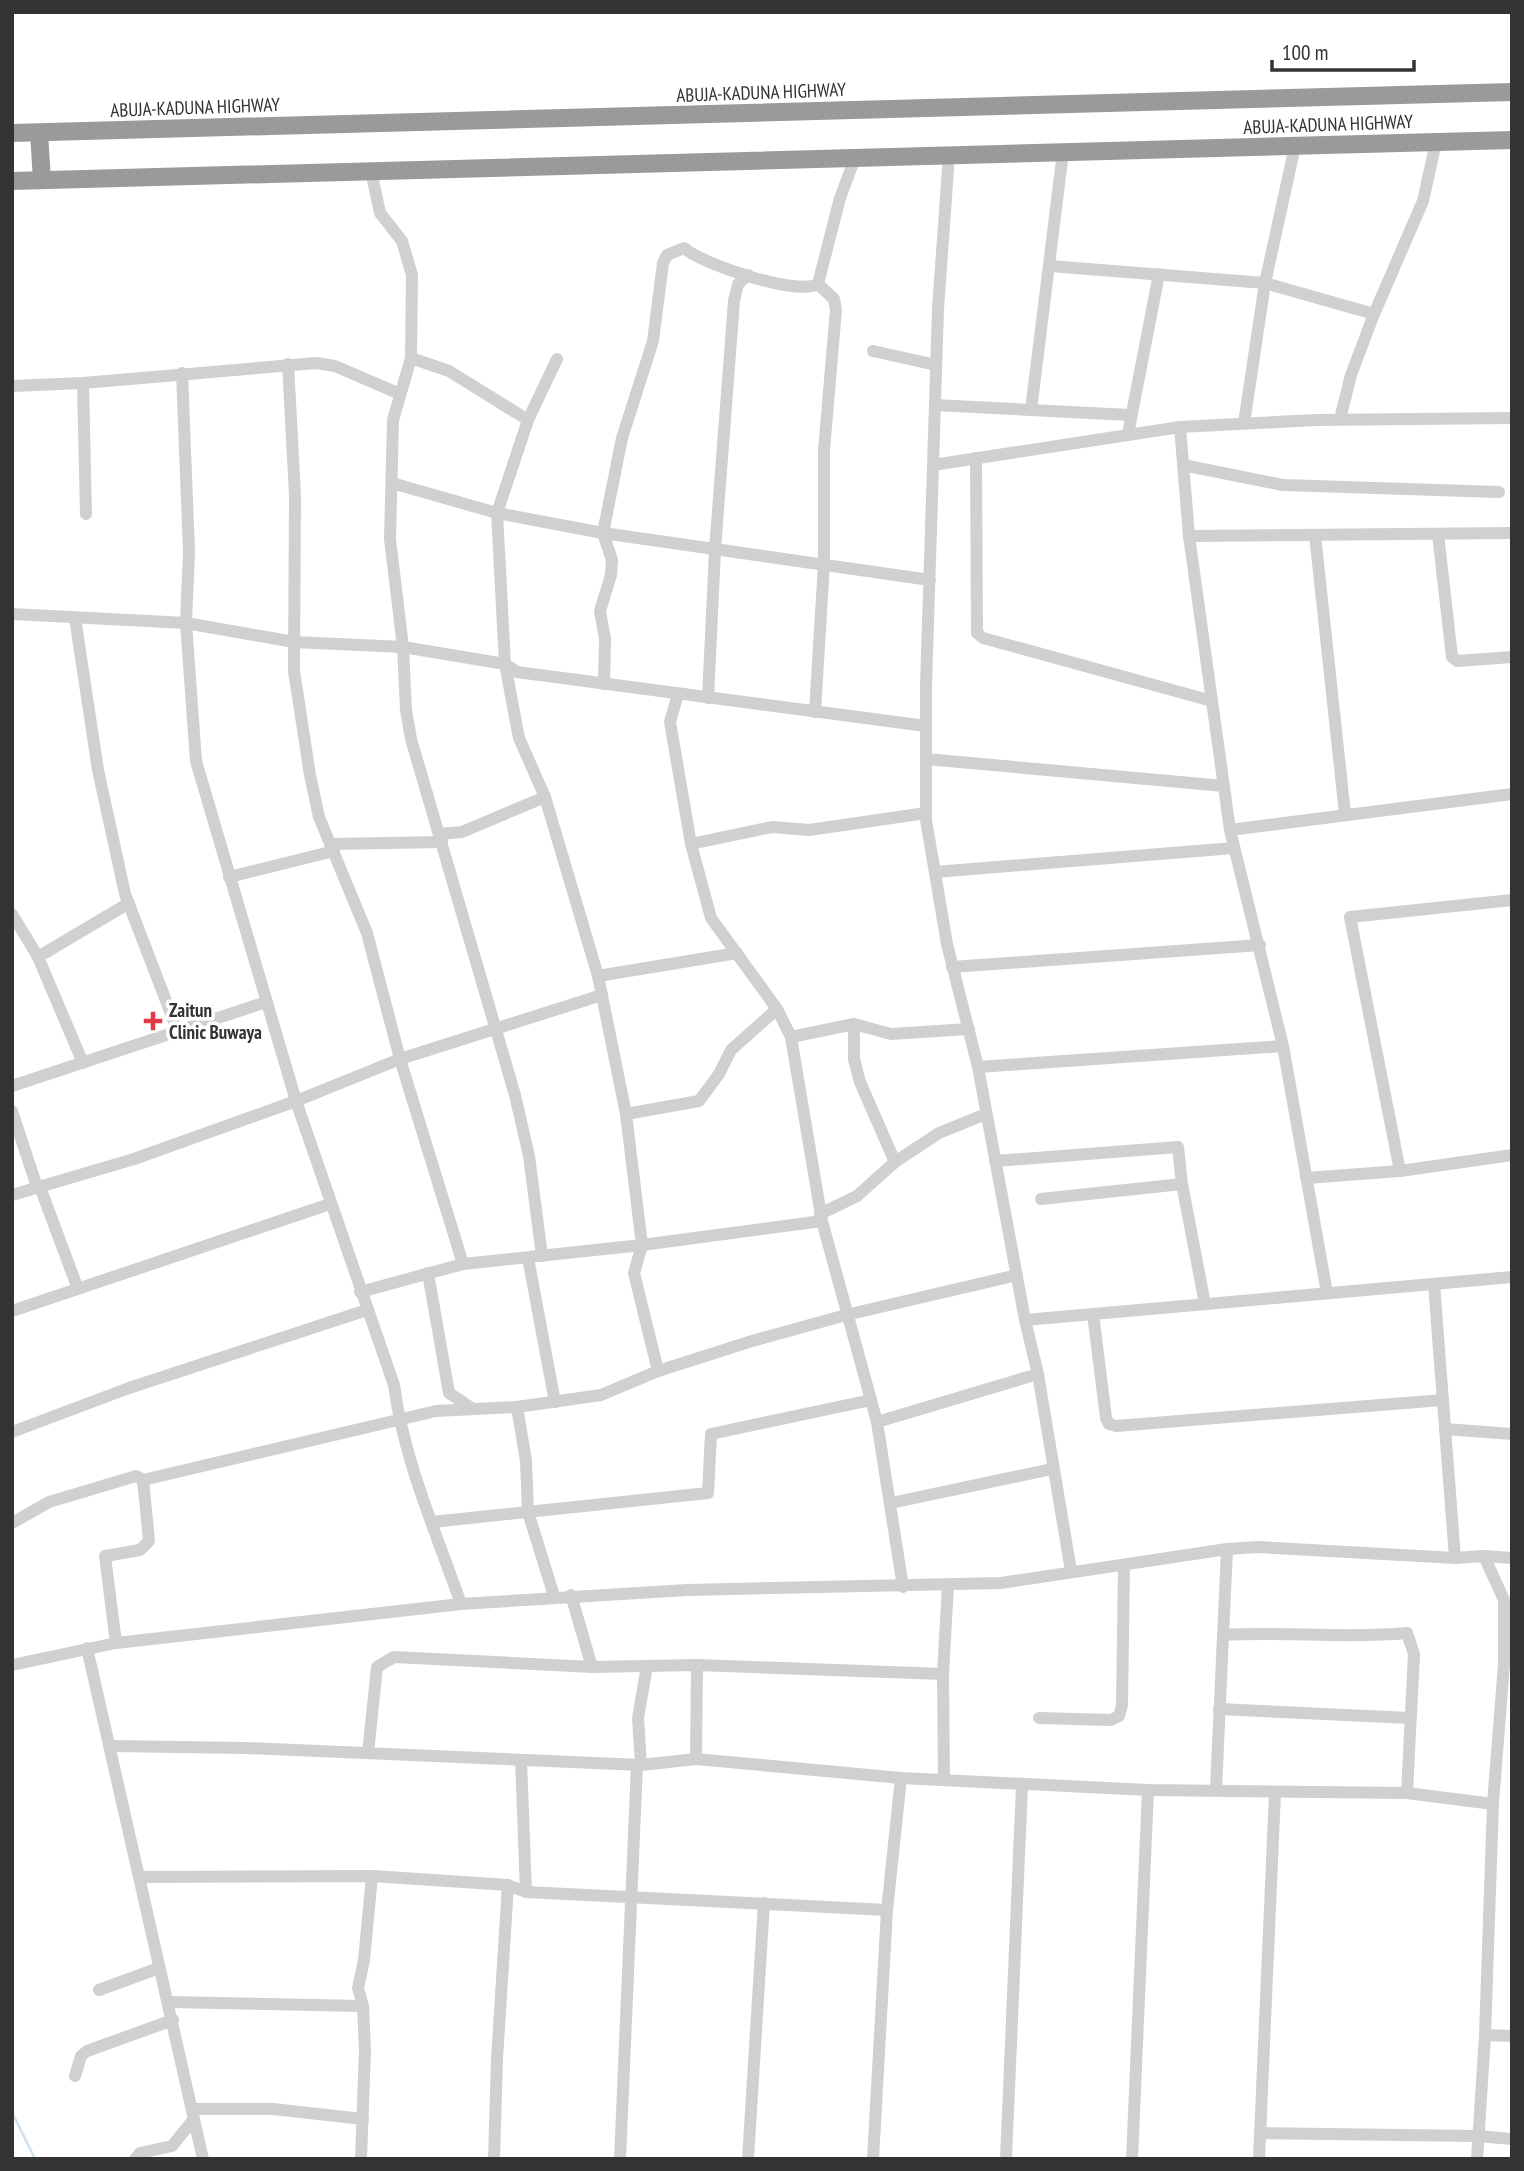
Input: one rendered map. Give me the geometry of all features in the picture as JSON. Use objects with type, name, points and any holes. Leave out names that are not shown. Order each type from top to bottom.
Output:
[{"type":"highway","name":"ABUJA-KADUNA HIGHWAY","points":[[12,133],[1512,92]]},
{"type":"highway","points":[[39,133],[42,180]]},
{"type":"highway","name":"ABUJA-KADUNA HIGHWAY","points":[[12,181],[1512,140]]},
{"type":"street","points":[[1340,419],[1351,375],[1374,314],[1423,201],[1436,142]]},
{"type":"street","points":[[1244,423],[1265,283],[1295,146]]},
{"type":"street","points":[[1031,410],[1063,152]]},
{"type":"street","points":[[949,155],[936,365],[926,813],[952,967],[978,1068],[1025,1320],[1038,1374],[1071,1571]]},
{"type":"street","points":[[818,284],[840,198],[855,158]]},
{"type":"street","points":[[371,171],[380,213],[402,241],[412,275],[411,358],[393,420],[390,539],[403,647],[406,710],[440,838],[515,1095],[529,1156],[542,1256]]},
{"type":"street","points":[[604,684],[605,639],[600,611],[611,575],[612,560],[603,533],[622,438],[653,341],[663,263],[667,255],[684,248],[694,257],[748,275],[806,288],[818,284]]},
{"type":"street","points":[[1050,266],[1265,283],[1374,314]]},
{"type":"street","points":[[708,698],[715,550],[734,301],[738,284],[748,275]]},
{"type":"street","points":[[1128,434],[1159,275]]},
{"type":"street","points":[[815,712],[824,564],[824,450],[836,310],[834,299],[818,284]]},
{"type":"street","points":[[873,351],[936,365]]},
{"type":"street","points":[[411,358],[449,371],[528,421]]},
{"type":"street","points":[[557,359],[528,421],[497,513],[505,664],[519,738],[545,797],[603,995],[626,1114],[642,1245],[634,1273],[658,1371]]},
{"type":"street","points":[[12,386],[83,383],[325,363],[400,394]]},
{"type":"street","points":[[288,364],[295,495],[294,671],[310,775],[319,817],[367,933],[400,1059],[463,1264]]},
{"type":"street","points":[[182,373],[189,552],[186,623],[196,761],[296,1101],[394,1385],[398,1418],[461,1604]]},
{"type":"street","points":[[83,383],[86,514]]},
{"type":"street","points":[[935,405],[1130,415]]},
{"type":"street","points":[[933,465],[1180,427],[1340,419],[1512,418]]},
{"type":"street","points":[[1180,427],[1189,536],[1230,830],[1283,1046],[1327,1293]]},
{"type":"street","points":[[976,458],[977,633],[983,638],[1212,701]]},
{"type":"street","points":[[1183,465],[1283,485],[1499,492]]},
{"type":"street","points":[[392,483],[497,513],[603,533],[930,580]]},
{"type":"street","points":[[1438,534],[1452,657],[1457,661],[1512,657]]},
{"type":"street","points":[[1189,536],[1512,534]]},
{"type":"street","points":[[1315,535],[1345,814]]},
{"type":"street","points":[[12,614],[186,623],[294,642],[403,647],[505,664],[517,672],[926,726]]},
{"type":"street","points":[[75,618],[99,770],[129,903],[178,1032]]},
{"type":"street","points":[[678,694],[670,722],[691,844],[711,918],[777,1009],[791,1037],[821,1217],[877,1422],[903,1587]]},
{"type":"street","points":[[926,759],[1224,786]]},
{"type":"street","points":[[1230,830],[1512,794]]},
{"type":"street","points":[[229,877],[332,847],[440,838],[462,832],[545,797]]},
{"type":"street","points":[[691,844],[772,827],[809,830],[926,813]]},
{"type":"street","points":[[935,872],[1234,848]]},
{"type":"street","points":[[1401,1171],[1350,916],[1512,900]]},
{"type":"street","points":[[38,957],[129,903]]},
{"type":"street","points":[[12,914],[38,957],[83,1063]]},
{"type":"street","points":[[952,967],[1260,945]]},
{"type":"street","points":[[598,976],[737,953]]},
{"type":"street","points":[[12,1195],[134,1158],[296,1101],[400,1059],[603,995]]},
{"type":"street","points":[[12,1086],[266,1002]]},
{"type":"street","points":[[626,1114],[699,1101],[719,1074],[731,1050],[777,1009]]},
{"type":"street","points":[[791,1037],[854,1024],[891,1034],[969,1029]]},
{"type":"street","points":[[854,1024],[854,1059],[860,1082],[895,1163]]},
{"type":"street","points":[[978,1068],[1283,1046]]},
{"type":"street","points":[[12,1111],[78,1289]]},
{"type":"street","points":[[360,1292],[463,1264],[642,1245],[821,1217],[857,1196],[895,1163],[939,1133],[986,1114]]},
{"type":"street","points":[[995,1161],[1178,1147],[1182,1184],[1205,1304]]},
{"type":"street","points":[[1306,1178],[1401,1171],[1512,1155]]},
{"type":"street","points":[[1041,1199],[1182,1184]]},
{"type":"street","points":[[12,1311],[330,1204]]},
{"type":"street","points":[[528,1258],[555,1402]]},
{"type":"street","points":[[428,1273],[449,1393],[436,1411]]},
{"type":"street","points":[[12,1523],[48,1502],[136,1476],[143,1480],[398,1418],[470,1407],[517,1407],[601,1395],[658,1371],[846,1315],[1017,1275]]},
{"type":"street","points":[[1025,1320],[1512,1277]]},
{"type":"street","points":[[1434,1284],[1455,1558]]},
{"type":"street","points":[[12,1432],[129,1388],[367,1310]]},
{"type":"street","points":[[1093,1314],[1106,1418],[1116,1426],[1443,1400]]},
{"type":"street","points":[[877,1422],[1038,1374]]},
{"type":"street","points":[[449,1393],[470,1407]]},
{"type":"street","points":[[432,1522],[708,1493],[711,1434],[871,1400]]},
{"type":"street","points":[[517,1407],[526,1461],[528,1512],[554,1596]]},
{"type":"street","points":[[1445,1429],[1512,1434]]},
{"type":"street","points":[[891,1503],[1052,1469]]},
{"type":"street","points":[[116,1643],[105,1556],[140,1550],[149,1541],[143,1480]]},
{"type":"street","points":[[12,1665],[116,1643],[554,1596],[1001,1583],[1227,1549],[1258,1547],[1455,1558],[1512,1558]]},
{"type":"street","points":[[1216,1789],[1227,1549]]},
{"type":"street","points":[[1477,2159],[1485,2035],[1493,1804],[1508,1666],[1504,1600],[1484,1556]]},
{"type":"street","points":[[1039,1718],[1111,1720],[1119,1716],[1122,1705],[1124,1566]]},
{"type":"street","points":[[944,1780],[943,1674],[948,1585]]},
{"type":"street","points":[[571,1595],[592,1667]]},
{"type":"street","points":[[1223,1635],[1277,1632],[1303,1636],[1346,1634],[1359,1637],[1407,1633],[1415,1654],[1407,1793]]},
{"type":"street","points":[[87,1648],[202,2153]]},
{"type":"street","points":[[368,1753],[377,1667],[394,1657],[592,1667],[697,1665],[943,1674]]},
{"type":"street","points":[[696,1759],[697,1665]]},
{"type":"street","points":[[620,2159],[630,1897],[639,1765],[638,1718],[647,1666]]},
{"type":"street","points":[[1219,1709],[1410,1718]]},
{"type":"street","points":[[111,1746],[368,1753],[639,1765],[696,1759],[901,1778],[1022,1785],[1148,1790],[1216,1789],[1275,1793],[1407,1793],[1493,1804]]},
{"type":"street","points":[[521,1760],[526,1892]]},
{"type":"street","points":[[873,2159],[887,1910],[901,1778]]},
{"type":"street","points":[[1006,2159],[1022,1785]]},
{"type":"street","points":[[1132,2159],[1148,1790]]},
{"type":"street","points":[[1259,2159],[1275,1793]]},
{"type":"street","points":[[140,1877],[372,1876],[508,1885],[526,1892],[887,1910]]},
{"type":"street","points":[[361,2159],[363,2006],[358,1988],[364,1960],[372,1876]]},
{"type":"street","points":[[494,2159],[497,2059],[508,1885]]},
{"type":"street","points":[[748,2159],[764,1903]]},
{"type":"street","points":[[99,1990],[159,1968]]},
{"type":"street","points":[[169,2002],[363,2006]]},
{"type":"street","points":[[75,2076],[81,2056],[87,2051],[173,2020]]},
{"type":"street","points":[[1485,2035],[1512,2036]]},
{"type":"street","points":[[193,2114],[273,2109],[363,2119]]},
{"type":"street","points":[[135,2159],[140,2153],[172,2146],[193,2114]]},
{"type":"street","points":[[182,2133],[202,2153]]},
{"type":"street","points":[[1260,2133],[1477,2136],[1512,2139]]},
{"type":"waterway","points":[[12,2112],[35,2159]]},
{"type":"place","name":"Zaitun Clinic Buwaya","points":[[153,1021]]}]
